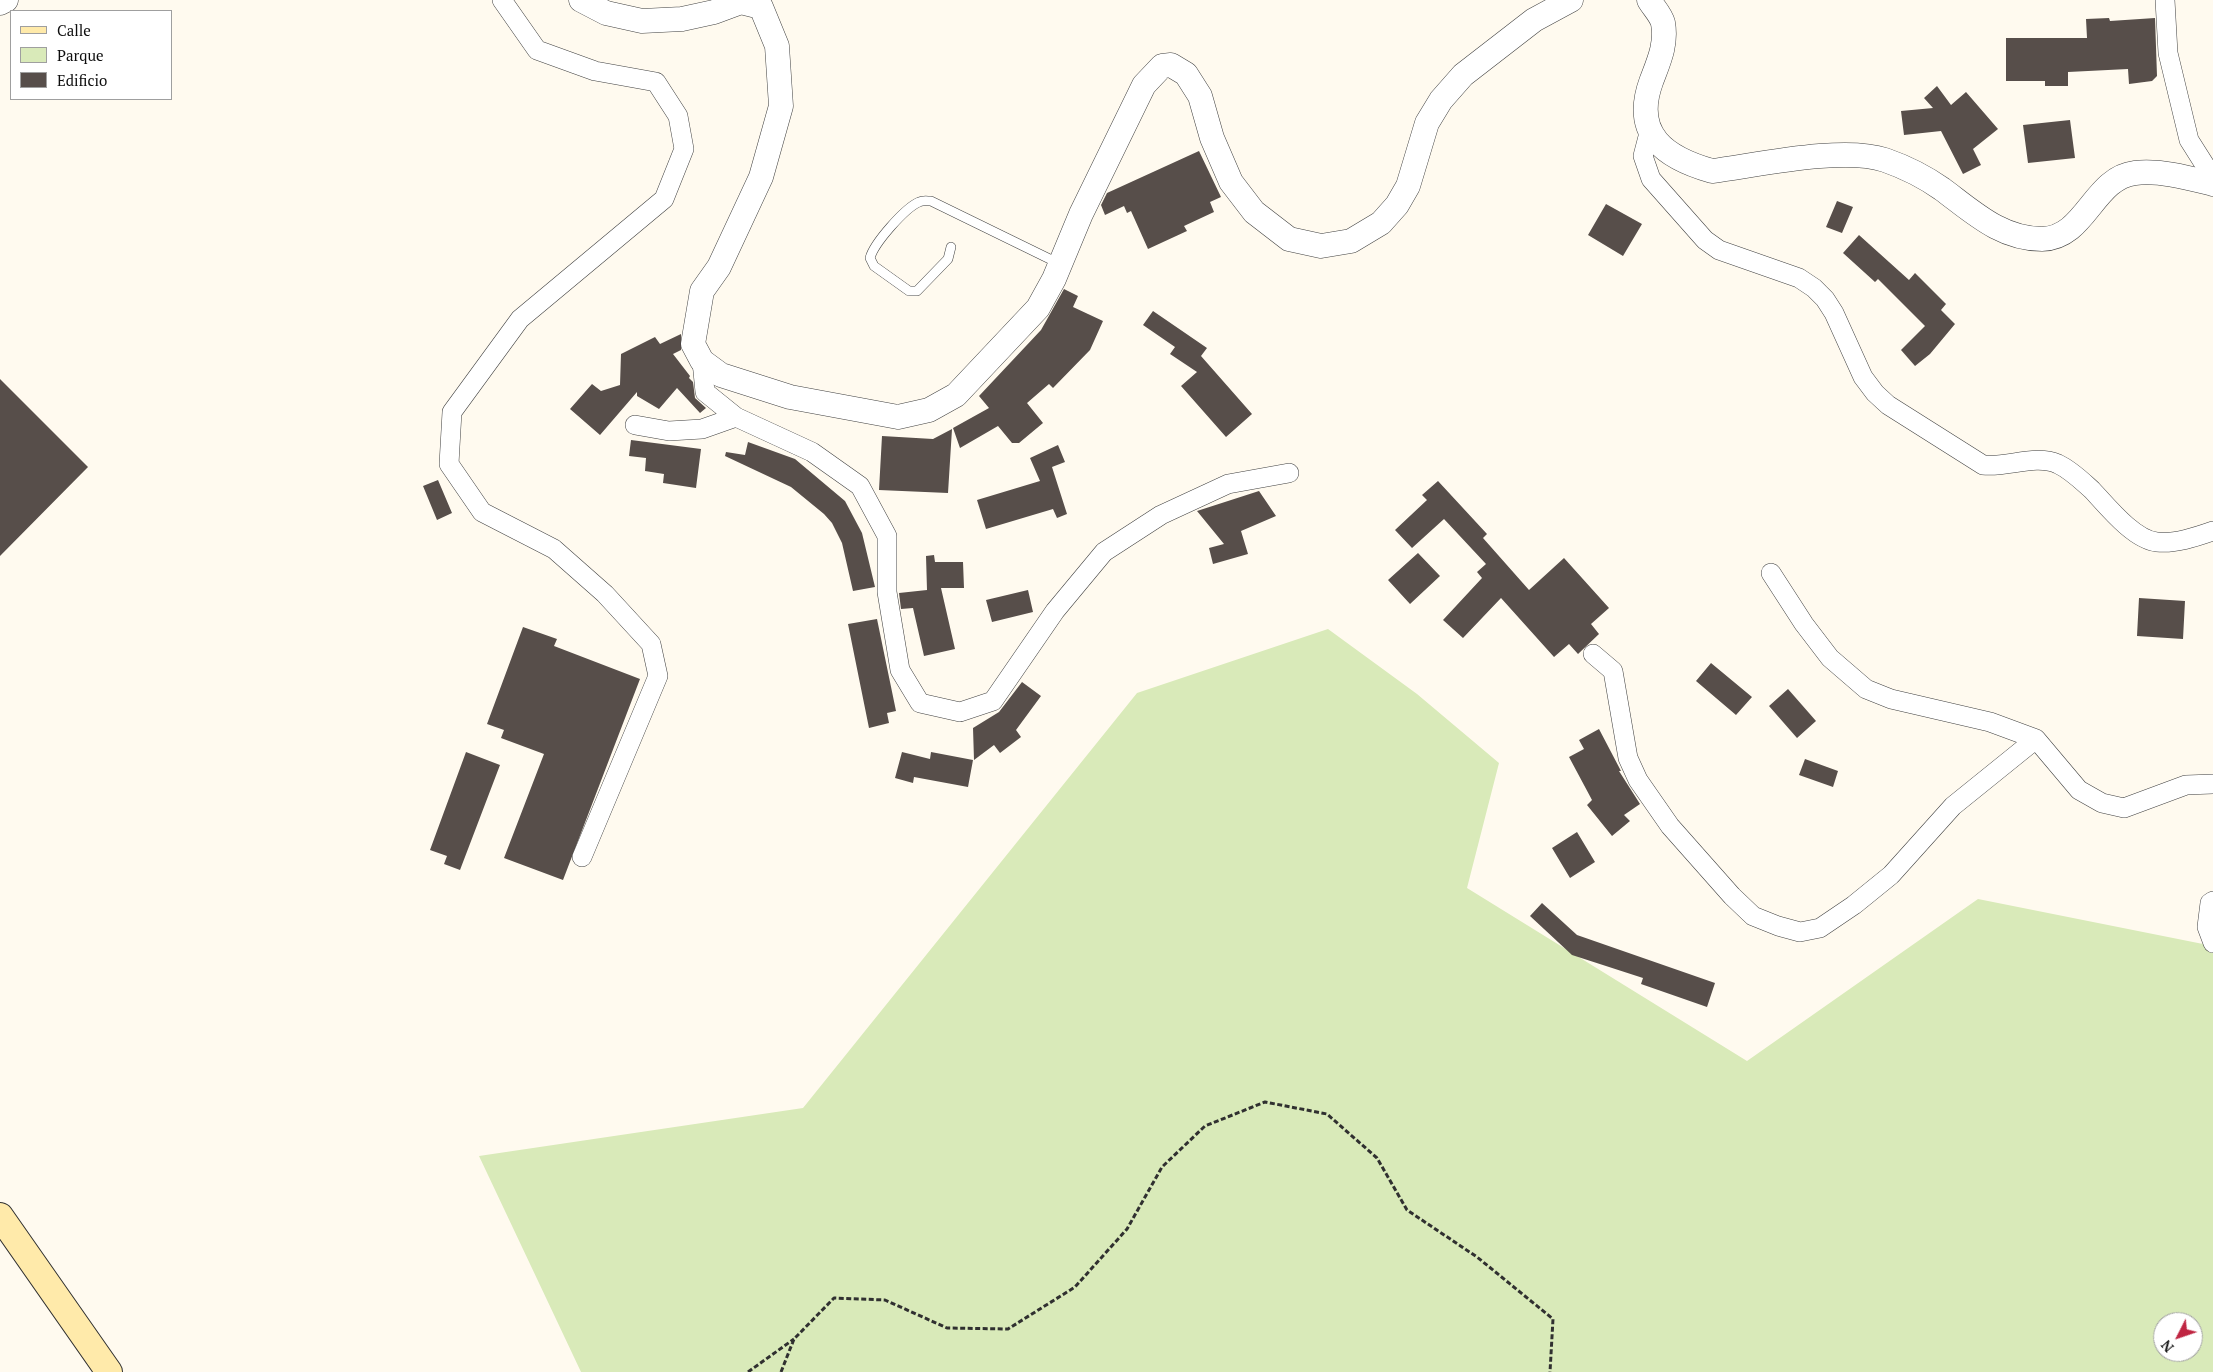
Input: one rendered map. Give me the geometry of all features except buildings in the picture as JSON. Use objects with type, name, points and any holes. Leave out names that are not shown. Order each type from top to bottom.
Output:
[{"type":"main road","points":[[0,1216],[108,1372]]},
{"type":"street","points":[[0,3],[6,0]]},
{"type":"street","points":[[502,0],[537,50],[595,71],[656,82],[678,116],[684,149],[664,199],[520,319],[452,412],[449,464],[482,512],[554,549],[605,594],[651,644],[658,676],[582,857]]},
{"type":"street","points":[[581,0],[606,13],[642,21],[682,19],[714,12],[740,2],[761,7],[777,46],[781,106],[761,177],[719,267],[702,292],[693,344],[702,361],[705,392],[736,417],[812,452],[860,486],[887,536],[887,592],[900,670],[920,703],[960,712],[993,701],[1055,611],[1104,552],[1161,515],[1228,484],[1289,473]]},
{"type":"street","points":[[702,361],[721,375],[790,397],[898,417],[929,410],[956,394],[1038,308],[1060,264],[1080,214],[1144,85],[1162,66],[1171,65],[1186,74],[1200,96],[1212,138],[1231,182],[1254,212],[1289,240],[1321,246],[1351,241],[1382,222],[1397,205],[1408,186],[1426,123],[1441,100],[1464,75],[1534,20],[1571,0]]},
{"type":"street","points":[[1649,0],[1662,21],[1664,41],[1660,63],[1646,98],[1646,116],[1649,133],[1643,156],[1651,179],[1705,240],[1719,250],[1799,278],[1814,288],[1825,299],[1834,314],[1863,377],[1888,405],[1982,465],[1996,467],[2038,461],[2057,464],[2073,473],[2137,534],[2155,542],[2173,541],[2213,531]]},
{"type":"street","points":[[2165,0],[2168,53],[2189,140],[2213,178]]},
{"type":"street","points":[[1649,133],[1666,150],[1683,162],[1712,171],[1837,155],[1884,160],[1915,173],[1941,189],[1985,222],[2008,232],[2043,239],[2074,227],[2103,191],[2116,180],[2134,173],[2156,173],[2213,184]]},
{"type":"street","points":[[636,425],[669,431],[702,429],[736,417]]},
{"type":"street","points":[[1771,573],[1804,624],[1830,658],[1866,689],[1891,699],[1990,722],[2036,739],[2079,790],[2102,803],[2124,808],[2186,785],[2213,784]]},
{"type":"street","points":[[1593,654],[1613,671],[1628,758],[1638,780],[1670,826],[1732,896],[1753,916],[1800,932],[1820,928],[1854,905],[1891,875],[1953,806],[2036,739]]},
{"type":"street","points":[[2213,901],[2210,904],[2207,927],[2213,943]]},
{"type":"lane","points":[[951,247],[948,259],[917,291],[909,291],[874,266],[870,258],[872,248],[912,206],[922,200],[931,201],[1060,264]]},
{"type":"path","points":[[748,1372],[794,1339],[834,1298],[885,1300],[947,1328],[1008,1329],[1075,1287],[1128,1229],[1162,1166],[1205,1126],[1265,1102],[1327,1114],[1377,1158],[1407,1210],[1477,1257],[1553,1319],[1550,1372]]},
{"type":"path","points":[[781,1372],[794,1339]]},
{"type":"green space","points":[[1328,629],[1417,694],[1499,763],[1467,888],[1747,1061],[1978,899],[2213,946],[2213,1372],[581,1372],[479,1156],[803,1108],[1137,693]]}]
